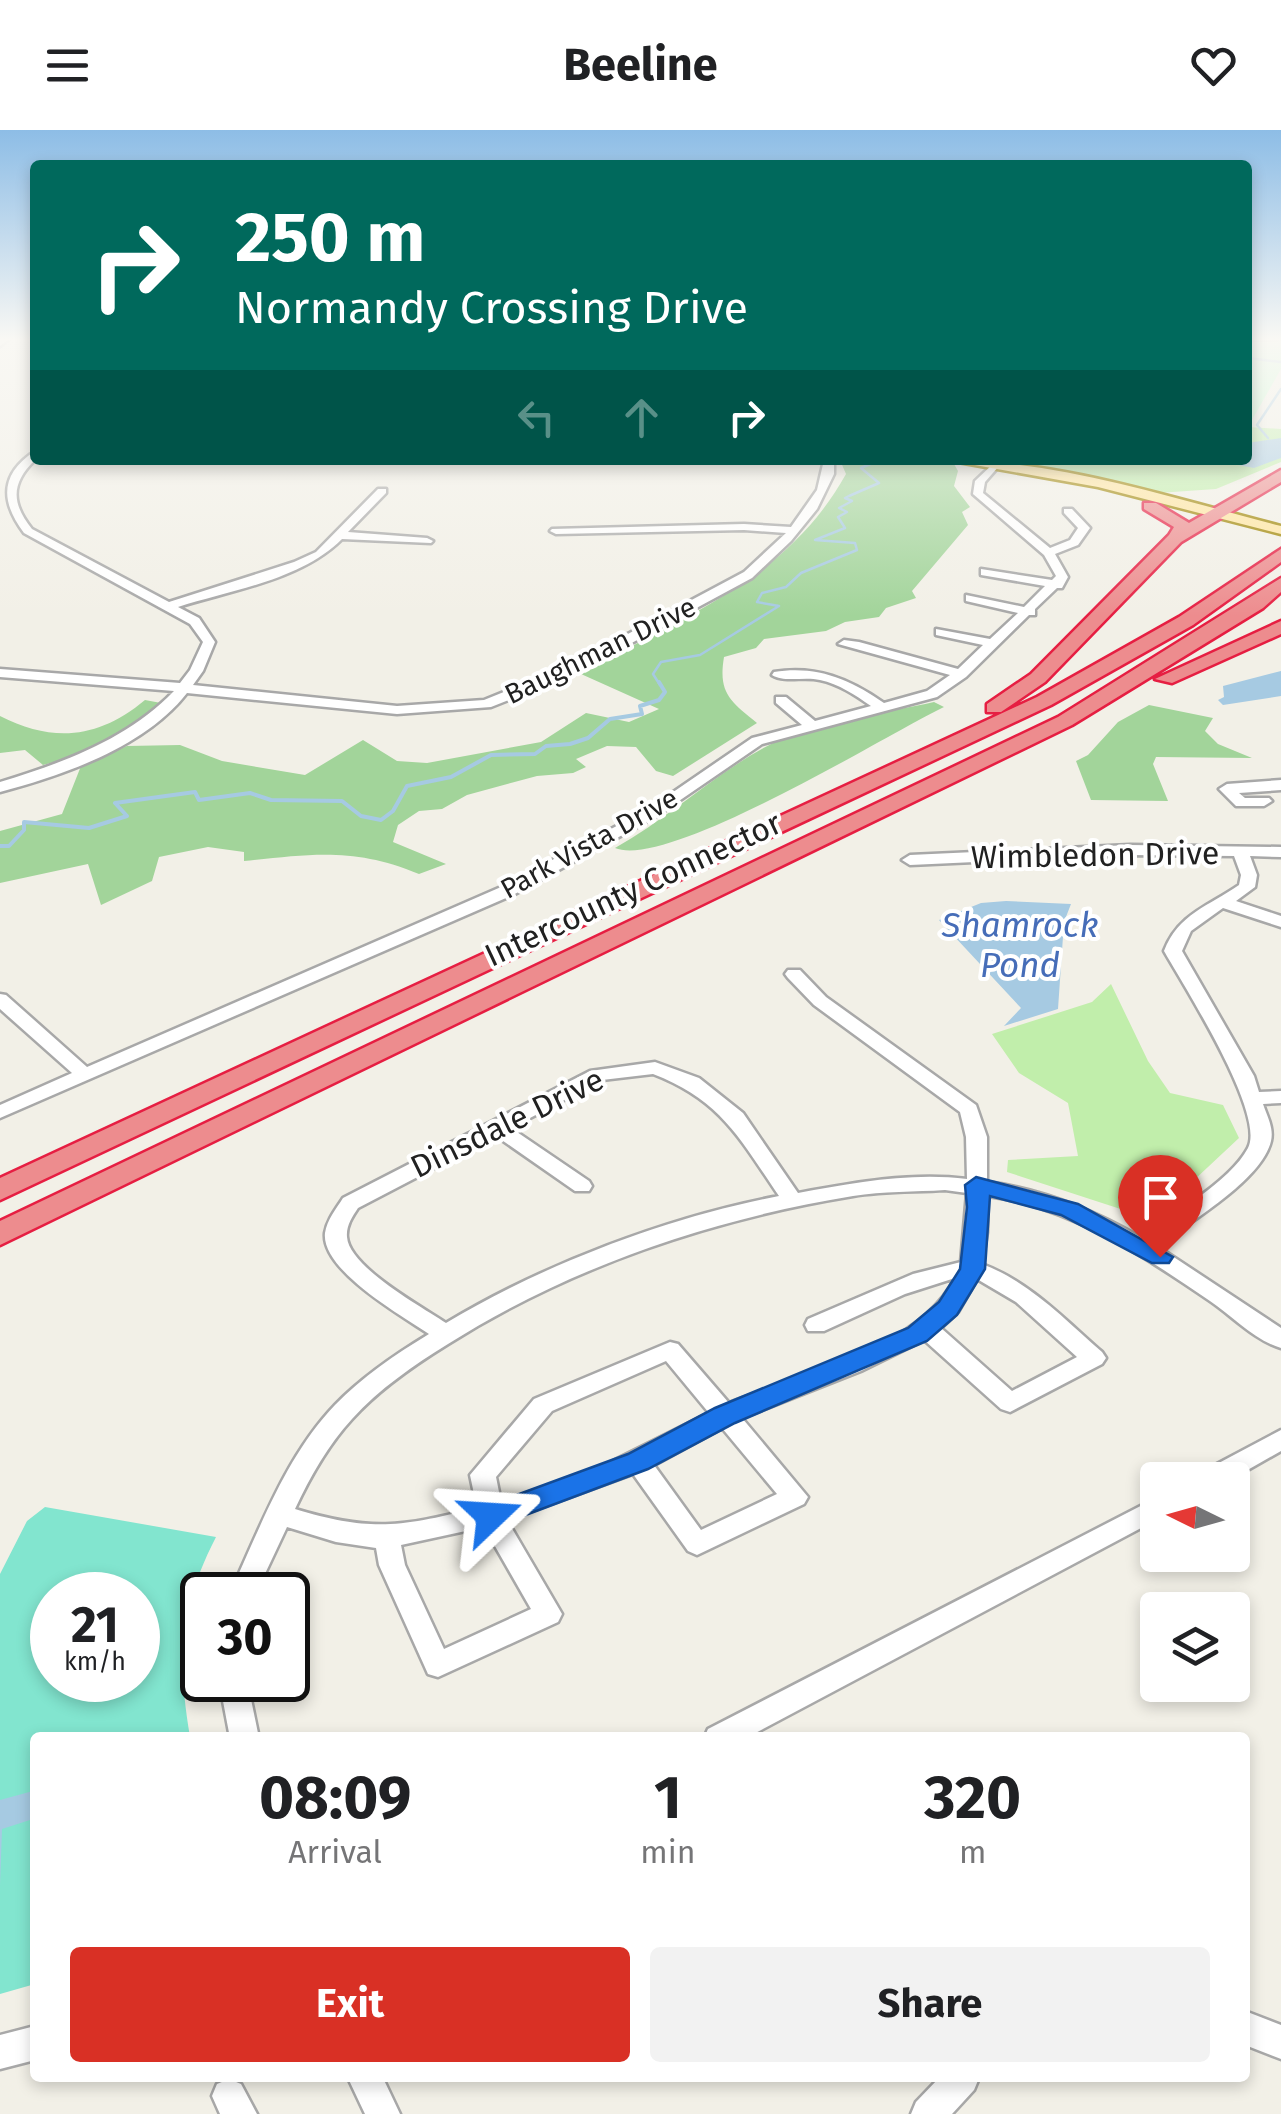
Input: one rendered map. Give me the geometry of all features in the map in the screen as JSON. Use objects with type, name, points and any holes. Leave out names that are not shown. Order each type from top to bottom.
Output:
[{"type":"highway","points":[[1175,538],[1281,475]]},
{"type":"highway","points":[[930,752],[1038,678],[1175,538],[1183,526],[1150,506]]},
{"type":"highway","name":"Intercounty Connector","points":[[0,1190],[1076,683],[1186,621],[1281,554]]},
{"type":"highway","name":"Intercounty Connector","points":[[0,1234],[1065,721],[1256,604],[1281,583]]},
{"type":"highway","points":[[1065,721],[1281,626]]},
{"type":"main road","points":[[987,465],[1098,483],[1207,516]]},
{"type":"main road","points":[[1000,467],[1150,506],[1281,533]]},
{"type":"street","points":[[0,787],[84,759],[154,717],[204,660],[209,642],[195,621],[41,538],[10,516],[3,501],[5,487],[30,460]]},
{"type":"street","name":"Baughman Drive","points":[[0,673],[397,710],[486,704],[570,670],[728,588],[768,559],[792,530],[828,483],[829,465]]},
{"type":"street","points":[[985,572],[1058,585],[1059,564],[978,494],[980,481],[1000,467]]},
{"type":"street","points":[[168,606],[298,565],[340,535],[382,491]]},
{"type":"street","points":[[1047,552],[1065,548],[1082,534],[1084,528],[1068,511]]},
{"type":"street","points":[[556,531],[744,527],[792,530]]},
{"type":"street","points":[[340,535],[426,540]]},
{"type":"street","points":[[1004,540],[1028,538]]},
{"type":"street","name":"Park Vista Drive","points":[[0,1112],[507,891],[652,813],[758,740],[932,694],[962,674],[1058,585]]},
{"type":"street","points":[[970,598],[1030,612]]},
{"type":"street","points":[[941,632],[994,644]]},
{"type":"street","points":[[844,644],[868,647],[962,674]]},
{"type":"street","points":[[779,675],[815,672],[835,677],[883,708]]},
{"type":"street","points":[[781,700],[812,725]]},
{"type":"street","points":[[1264,800],[1241,802],[1227,788],[1281,784]]},
{"type":"street","name":"Wimbledon Drive","points":[[910,860],[1130,850],[1281,852]]},
{"type":"street","points":[[1143,1246],[1240,1174],[1260,1146],[1262,1130],[1253,1098],[1173,951],[1177,934],[1192,917],[1247,886],[1249,875],[1240,852]]},
{"type":"street","points":[[1221,902],[1281,922]]},
{"type":"street","points":[[280,1515],[350,1534],[387,1537],[491,1516],[638,1462],[725,1416],[926,1328],[948,1309],[973,1269],[980,1207],[976,1185],[978,1130],[969,1110],[820,1000],[794,974]]},
{"type":"street","points":[[0,999],[84,1074]]},
{"type":"street","name":"Dinsdale Drive","points":[[442,1332],[349,1263],[336,1244],[337,1226],[350,1203],[596,1075],[655,1068],[692,1082],[736,1117],[793,1202]]},
{"type":"street","points":[[1253,1098],[1281,1097]]},
{"type":"street","points":[[495,1126],[582,1186]]},
{"type":"street","points":[[253,1572],[311,1457],[343,1413],[386,1370],[497,1300],[602,1256],[684,1229],[793,1202],[912,1183],[976,1185],[1070,1210],[1143,1246],[1281,1340]]},
{"type":"street","points":[[816,1324],[926,1277],[973,1269],[1010,1288],[1094,1358],[1010,1403],[926,1328]]},
{"type":"street","points":[[387,1537],[392,1565],[438,1666],[548,1614],[491,1516],[483,1475],[543,1405],[670,1350],[795,1497],[697,1544],[638,1462]]},
{"type":"street","points":[[1239,1462],[1281,1438]]},
{"type":"street","points":[[729,1732],[1140,1516]]},
{"type":"street","points":[[238,1702],[244,1732]]},
{"type":"street","points":[[1250,2030],[1281,2042]]},
{"type":"street","points":[[0,2052],[30,2044]]},
{"type":"street","points":[[367,2082],[383,2114]]},
{"type":"street","points":[[928,2114],[958,2082]]},
{"type":"green space","points":[[1252,431],[1281,431],[1281,462],[1216,489],[1158,493],[1019,465],[1252,465]]},
{"type":"green space","points":[[842,465],[955,465],[958,471],[954,486],[970,507],[962,512],[968,525],[912,591],[916,598],[886,608],[879,617],[845,622],[826,631],[764,639],[756,648],[724,657],[723,679],[728,695],[757,723],[673,776],[656,771],[636,747],[607,746],[576,759],[586,767],[573,773],[537,776],[467,795],[442,809],[419,811],[398,825],[393,842],[446,864],[419,874],[353,856],[244,861],[244,852],[208,847],[159,857],[152,881],[101,905],[88,864],[0,883],[0,831],[62,814],[81,766],[127,746],[180,745],[222,761],[305,775],[363,740],[397,761],[427,763],[541,742],[586,713],[629,722],[659,709],[581,674],[693,613],[762,569],[822,511],[846,474]]},
{"type":"green space","points":[[145,700],[161,703],[120,734],[75,755],[43,765],[25,750],[0,753],[0,716],[38,730],[75,733],[110,723]]},
{"type":"green space","points":[[934,702],[944,707],[727,820],[681,839],[642,849],[615,848],[722,774],[790,735],[842,720]]},
{"type":"green space","points":[[1149,705],[1213,718],[1205,731],[1218,744],[1252,758],[1156,757],[1153,764],[1168,801],[1091,800],[1076,761],[1088,755],[1118,722]]},
{"type":"green space","points":[[1111,984],[1148,1061],[1170,1093],[1223,1105],[1239,1138],[1177,1196],[1142,1216],[1007,1172],[1008,1160],[1078,1156],[1068,1103],[1019,1073],[992,1034],[1092,1002]]},
{"type":"green space","points":[[45,1507],[216,1537],[200,1572],[180,1572],[180,1702],[185,1702],[189,1732],[30,1732],[30,1985],[0,1994],[0,1574],[27,1521]]},
{"type":"water","points":[[1281,438],[1281,458],[1254,468],[1238,465],[1252,465],[1252,442]]},
{"type":"water","points":[[1281,671],[1281,696],[1223,705],[1218,700],[1224,697],[1223,686]]},
{"type":"water","name":"Shamrock Pond","points":[[981,903],[1071,904],[1064,922],[1058,1009],[1004,1026],[1021,1008],[939,920]]},
{"type":"water","points":[[30,1792],[30,1820],[2,1829],[0,1886],[0,1800]]},
{"type":"waterway","points":[[1262,431],[1268,438]]},
{"type":"waterway","points":[[660,685],[653,674],[661,662],[700,655],[779,606],[757,602],[762,593],[786,587],[801,573],[857,550],[855,543],[815,540],[845,528],[838,517],[847,512],[839,508],[852,501],[845,498],[879,483],[861,468],[868,465]]},
{"type":"waterway","points":[[0,846],[9,846],[24,830],[24,822],[89,828],[127,816],[115,803],[195,792],[199,800],[250,793],[271,800],[342,801],[361,816],[381,820],[393,811],[407,786],[451,777],[491,755],[535,754],[546,746],[570,744],[588,738],[610,719],[642,714],[640,706],[659,700],[665,692],[659,682]]},
{"type":"route","points":[[491,1516],[638,1462],[725,1416],[918,1335],[948,1309],[973,1269],[980,1207],[976,1185],[1015,1192],[1070,1210],[1160,1257]]}]
